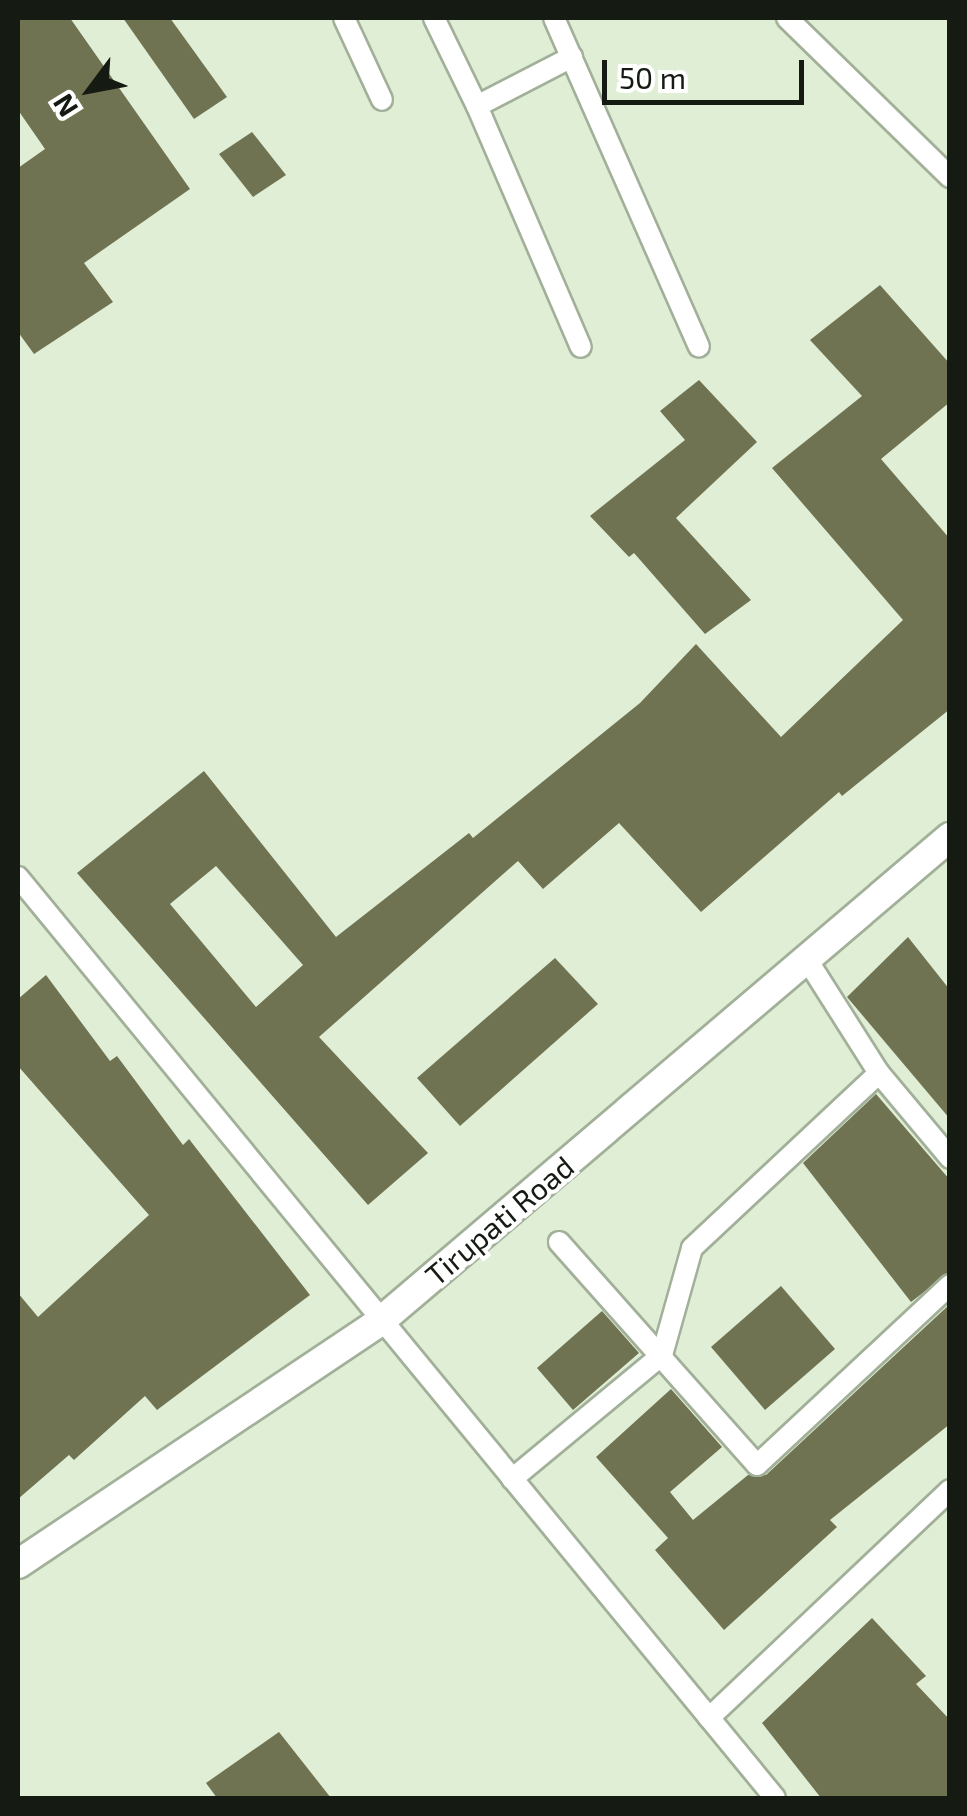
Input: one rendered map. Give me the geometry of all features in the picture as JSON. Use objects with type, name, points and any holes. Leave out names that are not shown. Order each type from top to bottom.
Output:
[{"type":"street","points":[[344,18],[382,100]]},
{"type":"street","points":[[434,18],[477,106],[581,347]]},
{"type":"street","points":[[554,18],[698,346]]},
{"type":"street","points":[[787,18],[950,178]]},
{"type":"street","points":[[477,106],[572,56]]},
{"type":"street","name":"Tirupati Road","points":[[18,1564],[382,1320],[950,836]]},
{"type":"street","points":[[18,877],[775,1798]]},
{"type":"street","points":[[806,958],[879,1073],[950,1158]]},
{"type":"street","points":[[512,1479],[662,1356],[692,1248],[879,1073]]},
{"type":"street","points":[[560,1242],[757,1465],[950,1285]]},
{"type":"street","points":[[709,1718],[950,1490]]},
{"type":"building","points":[[18,18],[70,18],[190,189],[84,263],[113,302],[34,354],[18,332],[18,168],[45,149],[18,110]]},
{"type":"building","points":[[123,18],[170,18],[227,97],[194,119]]},
{"type":"building","points":[[252,132],[286,175],[253,197],[219,154]]},
{"type":"building","points":[[880,285],[950,364],[950,402],[881,459],[950,539],[950,709],[842,796],[839,792],[701,912],[619,823],[543,889],[518,861],[319,1037],[428,1153],[368,1205],[77,873],[204,771],[336,937],[469,833],[473,838],[640,703],[696,644],[781,737],[903,620],[772,468],[862,396],[810,340]],"holes":[[[216,866],[303,965],[256,1007],[170,904]]]},
{"type":"building","points":[[699,380],[757,442],[676,518],[751,600],[705,634],[634,553],[629,557],[590,516],[685,440],[660,411]]},
{"type":"building","points":[[908,937],[950,990],[950,1119],[847,997]]},
{"type":"building","points":[[555,958],[598,1004],[460,1126],[417,1078]]},
{"type":"building","points":[[46,975],[110,1061],[117,1056],[183,1145],[189,1139],[310,1295],[157,1410],[145,1396],[74,1460],[69,1455],[18,1499],[18,1293],[38,1317],[149,1215],[18,1066],[18,999]]},
{"type":"building","points":[[876,1094],[950,1180],[950,1272],[911,1302],[803,1163]]},
{"type":"building","points":[[781,1286],[835,1349],[765,1410],[711,1347]]},
{"type":"building","points":[[950,1304],[950,1424],[830,1520],[837,1527],[724,1630],[655,1550],[668,1538],[596,1457],[671,1389],[722,1447],[670,1492],[693,1520],[748,1475],[766,1475]]},
{"type":"building","points":[[602,1311],[639,1353],[573,1410],[537,1368]]},
{"type":"building","points":[[872,1618],[926,1676],[916,1684],[950,1720],[950,1798],[821,1798],[762,1723]]},
{"type":"building","points":[[279,1732],[331,1798],[217,1798],[206,1783]]}]
